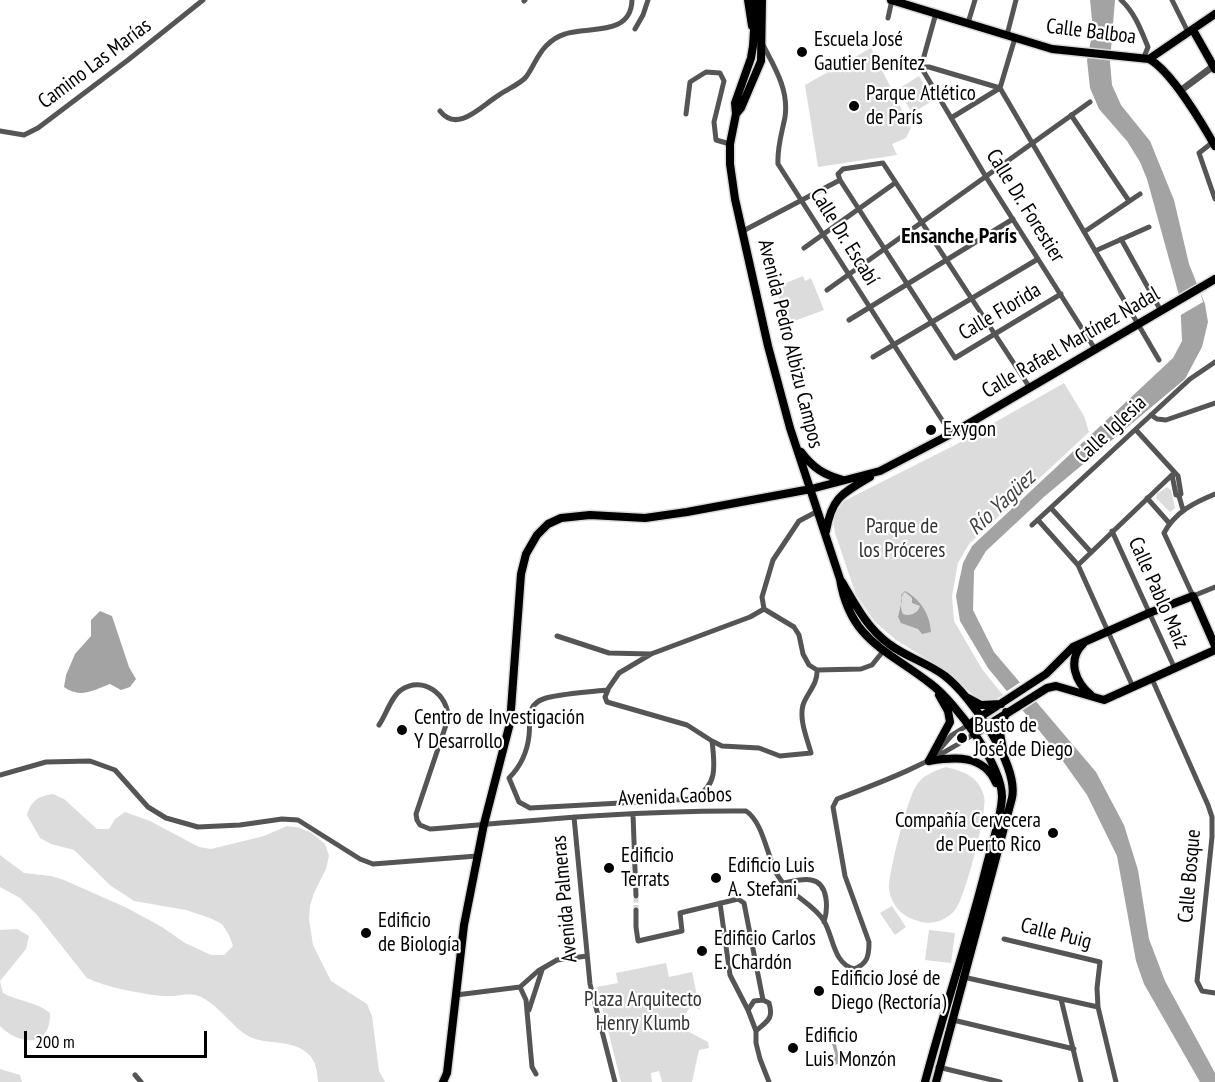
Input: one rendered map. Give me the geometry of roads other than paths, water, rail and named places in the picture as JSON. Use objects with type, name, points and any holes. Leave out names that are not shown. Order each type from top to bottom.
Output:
[{"type":"main road","points":[[748,0],[749,17],[754,33]]},
{"type":"main road","name":"Avenida Pedro Albizu Campos","points":[[756,0],[751,58],[735,103],[736,114],[730,144],[730,164],[735,199],[768,346],[795,444],[840,579],[843,598],[858,627],[934,686],[968,725],[999,778],[1002,798]]},
{"type":"main road","name":"Avenida Pedro Albizu Campos","points":[[736,114],[741,108],[761,61],[762,0]]},
{"type":"main road","points":[[762,43],[767,36],[768,0]]},
{"type":"main road","name":"Calle Balboa","points":[[892,0],[917,3],[936,13],[1052,49],[1146,58]]},
{"type":"main road","points":[[1146,58],[1215,14]]},
{"type":"main road","points":[[1190,31],[1214,67]]},
{"type":"main road","points":[[1146,58],[1157,63],[1180,91],[1214,143]]},
{"type":"main road","name":"Calle Rafael Martínez Nadal","points":[[443,1082],[447,1073],[464,925],[484,824],[510,723],[521,574],[526,554],[537,535],[548,524],[561,518],[590,515],[645,518],[687,512],[811,489],[880,471],[951,435],[1215,279]]},
{"type":"main road","points":[[795,444],[809,463],[818,470],[844,481]]},
{"type":"main road","points":[[826,535],[829,513],[837,499],[848,489],[880,471]]},
{"type":"main road","points":[[961,693],[981,705],[1004,708],[1056,686],[1104,700],[1175,669],[1215,648],[1193,596],[1073,647],[1046,674],[1004,708],[983,722],[974,734]]},
{"type":"main road","points":[[1088,640],[1077,650],[1075,668],[1080,684],[1096,699]]},
{"type":"main road","name":"Avenida Pedro Albizu Campos","points":[[886,647],[947,678],[983,722],[1005,756]]},
{"type":"main road","points":[[929,761],[950,722],[948,711],[934,686]]},
{"type":"main road","points":[[925,1082],[961,976],[1013,792],[1000,733],[1004,708]]},
{"type":"main road","points":[[968,725],[983,722]]},
{"type":"main road","points":[[929,761],[954,757],[968,759],[983,767],[994,778],[1002,798],[961,976],[954,1020],[936,1082]]},
{"type":"street","name":"Camino Las Marías","points":[[0,131],[24,135],[38,128],[203,0]]},
{"type":"street","points":[[440,111],[445,117],[452,119],[468,117],[523,80],[541,51],[552,40],[565,33],[601,30],[619,24],[631,9],[632,0]]},
{"type":"street","points":[[635,29],[648,0]]},
{"type":"street","points":[[888,18],[892,0]]},
{"type":"street","points":[[968,23],[975,0]]},
{"type":"street","points":[[1016,0],[1000,88],[1159,360]]},
{"type":"street","points":[[1121,0],[1133,15],[1148,47],[1146,58]]},
{"type":"street","points":[[1172,0],[1190,31]]},
{"type":"street","points":[[936,13],[921,67],[929,67],[1000,88]]},
{"type":"street","name":"Calle Dr. Escabí","points":[[762,43],[782,85],[785,101],[785,116],[777,150],[778,164],[951,435]]},
{"type":"street","name":"Calle Dr. Forestier","points":[[921,67],[986,177],[1095,349]]},
{"type":"street","points":[[1180,91],[1214,67]]},
{"type":"street","points":[[686,114],[690,82],[706,72],[720,73],[724,81],[714,122],[716,140],[730,144]]},
{"type":"street","points":[[951,117],[1000,88]]},
{"type":"street","points":[[827,290],[1090,102]]},
{"type":"street","points":[[1071,115],[1129,201]]},
{"type":"street","points":[[1214,143],[1199,153],[1215,198]]},
{"type":"street","points":[[933,322],[840,180],[838,174],[843,169],[883,163],[1030,388]]},
{"type":"street","points":[[743,231],[840,180]]},
{"type":"street","points":[[804,248],[895,183]]},
{"type":"street","points":[[1084,232],[1140,194]]},
{"type":"street","points":[[849,320],[1013,219]]},
{"type":"street","points":[[1095,250],[1149,227]]},
{"type":"street","points":[[1121,239],[1161,310]]},
{"type":"street","points":[[873,357],[1038,259]]},
{"type":"street","name":"Calle Florida","points":[[933,322],[955,358],[1061,294]]},
{"type":"street","name":"Calle Iglesia","points":[[1032,525],[1190,379],[1215,362]]},
{"type":"street","points":[[1151,414],[1160,420],[1166,420],[1215,403]]},
{"type":"street","points":[[1136,430],[1173,474],[1176,495],[1179,496],[1183,510]]},
{"type":"street","points":[[1078,565],[1173,474]]},
{"type":"street","points":[[1215,494],[1192,503],[1165,530],[1165,537],[1193,596],[1215,587]]},
{"type":"street","points":[[1147,498],[1170,524]]},
{"type":"street","points":[[1051,508],[1090,552]]},
{"type":"street","points":[[764,609],[762,597],[773,560],[799,521],[818,511]]},
{"type":"street","points":[[1038,520],[1078,565],[1133,687]]},
{"type":"street","name":"Calle Pablo Maíz","points":[[1112,531],[1175,669]]},
{"type":"street","points":[[764,609],[750,617],[651,654],[619,673],[605,697],[608,702],[687,725],[722,746],[759,748],[780,756],[811,753],[802,718],[803,705],[818,678],[817,670]]},
{"type":"street","points":[[764,609],[795,627],[803,654],[809,664],[817,670],[861,669],[872,665],[886,647]]},
{"type":"street","points":[[557,636],[609,652],[651,654]]},
{"type":"street","name":"Calle Bosque","points":[[1152,679],[1211,812],[1214,837],[1197,981],[1202,991],[1215,993]]},
{"type":"street","name":"Avenida Caobos","points":[[379,725],[398,691],[413,684],[422,685],[439,694],[448,708],[448,719],[418,806],[417,820],[420,825],[430,829],[574,817],[746,811],[756,820],[782,883],[825,922],[838,956],[846,966],[855,969],[866,962],[869,942],[845,876],[833,807],[837,799],[929,761],[951,750],[974,734]]},
{"type":"street","points":[[608,690],[545,698],[533,705],[529,716],[530,735],[521,766],[509,778],[519,802],[530,808],[693,799],[705,793],[712,782],[715,760],[712,741]]},
{"type":"street","name":"Avenida Caobos","points":[[929,761],[952,735],[968,725]]},
{"type":"street","points":[[0,775],[46,762],[90,761],[115,770],[148,807],[166,818],[198,827],[240,825],[282,819],[298,820],[360,859],[373,864],[477,856]]},
{"type":"street","points":[[633,814],[636,896]]},
{"type":"street","name":"Avenida Palmeras","points":[[574,817],[587,956],[598,1021],[615,1082]]},
{"type":"street","points":[[782,883],[811,880],[818,884],[826,899],[825,922]]},
{"type":"street","points":[[636,910],[638,941],[682,931],[680,913],[738,899],[744,903],[763,1000]]},
{"type":"street","points":[[720,903],[730,975],[756,1031],[760,1059],[769,1082]]},
{"type":"street","name":"Calle Puig","points":[[1004,939],[1100,962],[1097,988],[1098,1007]]},
{"type":"street","points":[[456,994],[520,987],[538,971],[556,960],[587,956]]},
{"type":"street","points":[[528,1014],[542,970]]},
{"type":"street","points":[[961,976],[1098,1007],[1116,1082]]},
{"type":"street","points":[[520,987],[526,1000],[532,1067],[536,1074]]},
{"type":"street","points":[[1061,999],[1081,1082]]},
{"type":"street","points":[[748,1010],[754,1001],[763,1000],[770,1003],[772,1012],[769,1020],[756,1031]]},
{"type":"street","points":[[954,1020],[1074,1049]]},
{"type":"street","points":[[930,1065],[1000,1082]]},
{"type":"street","points":[[135,1075],[141,1082]]},
{"type":"tunnel","points":[[636,896],[636,910]]},
{"type":"place","name":"Escuela José Gautier Benítez","points":[[802,52]]},
{"type":"place","name":"Parque Atlético de París","points":[[854,106]]},
{"type":"place","name":"Exygon","points":[[931,430]]},
{"type":"place","name":"Centro de Investigación Y Desarrollo","points":[[402,730]]},
{"type":"place","name":"Busto de José de Diego","points":[[962,738]]},
{"type":"place","name":"Compañía Cervecera de Puerto Rico","points":[[1053,833]]},
{"type":"place","name":"Edificio Terrats","points":[[609,868]]},
{"type":"place","name":"Edificio Luis A. Stefani","points":[[716,878]]},
{"type":"place","name":"Edificio de Biología","points":[[366,933]]},
{"type":"place","name":"Edificio Carlos E. Chardón","points":[[702,951]]},
{"type":"place","name":"Edificio José de Diego (Rectoría)","points":[[819,991]]},
{"type":"place","name":"Edificio Luis Monzón","points":[[793,1048]]},
{"type":"district","name":"Ensanche París","points":[[959,237]]},
{"type":"water label","name":"Río Yagüez","points":[[1002,503]]},
{"type":"park label","name":"Parque de los Próceres","points":[[902,539]]},
{"type":"park label","name":"Plaza Arquitecto Henry Klumb","points":[[643,1012]]}]
